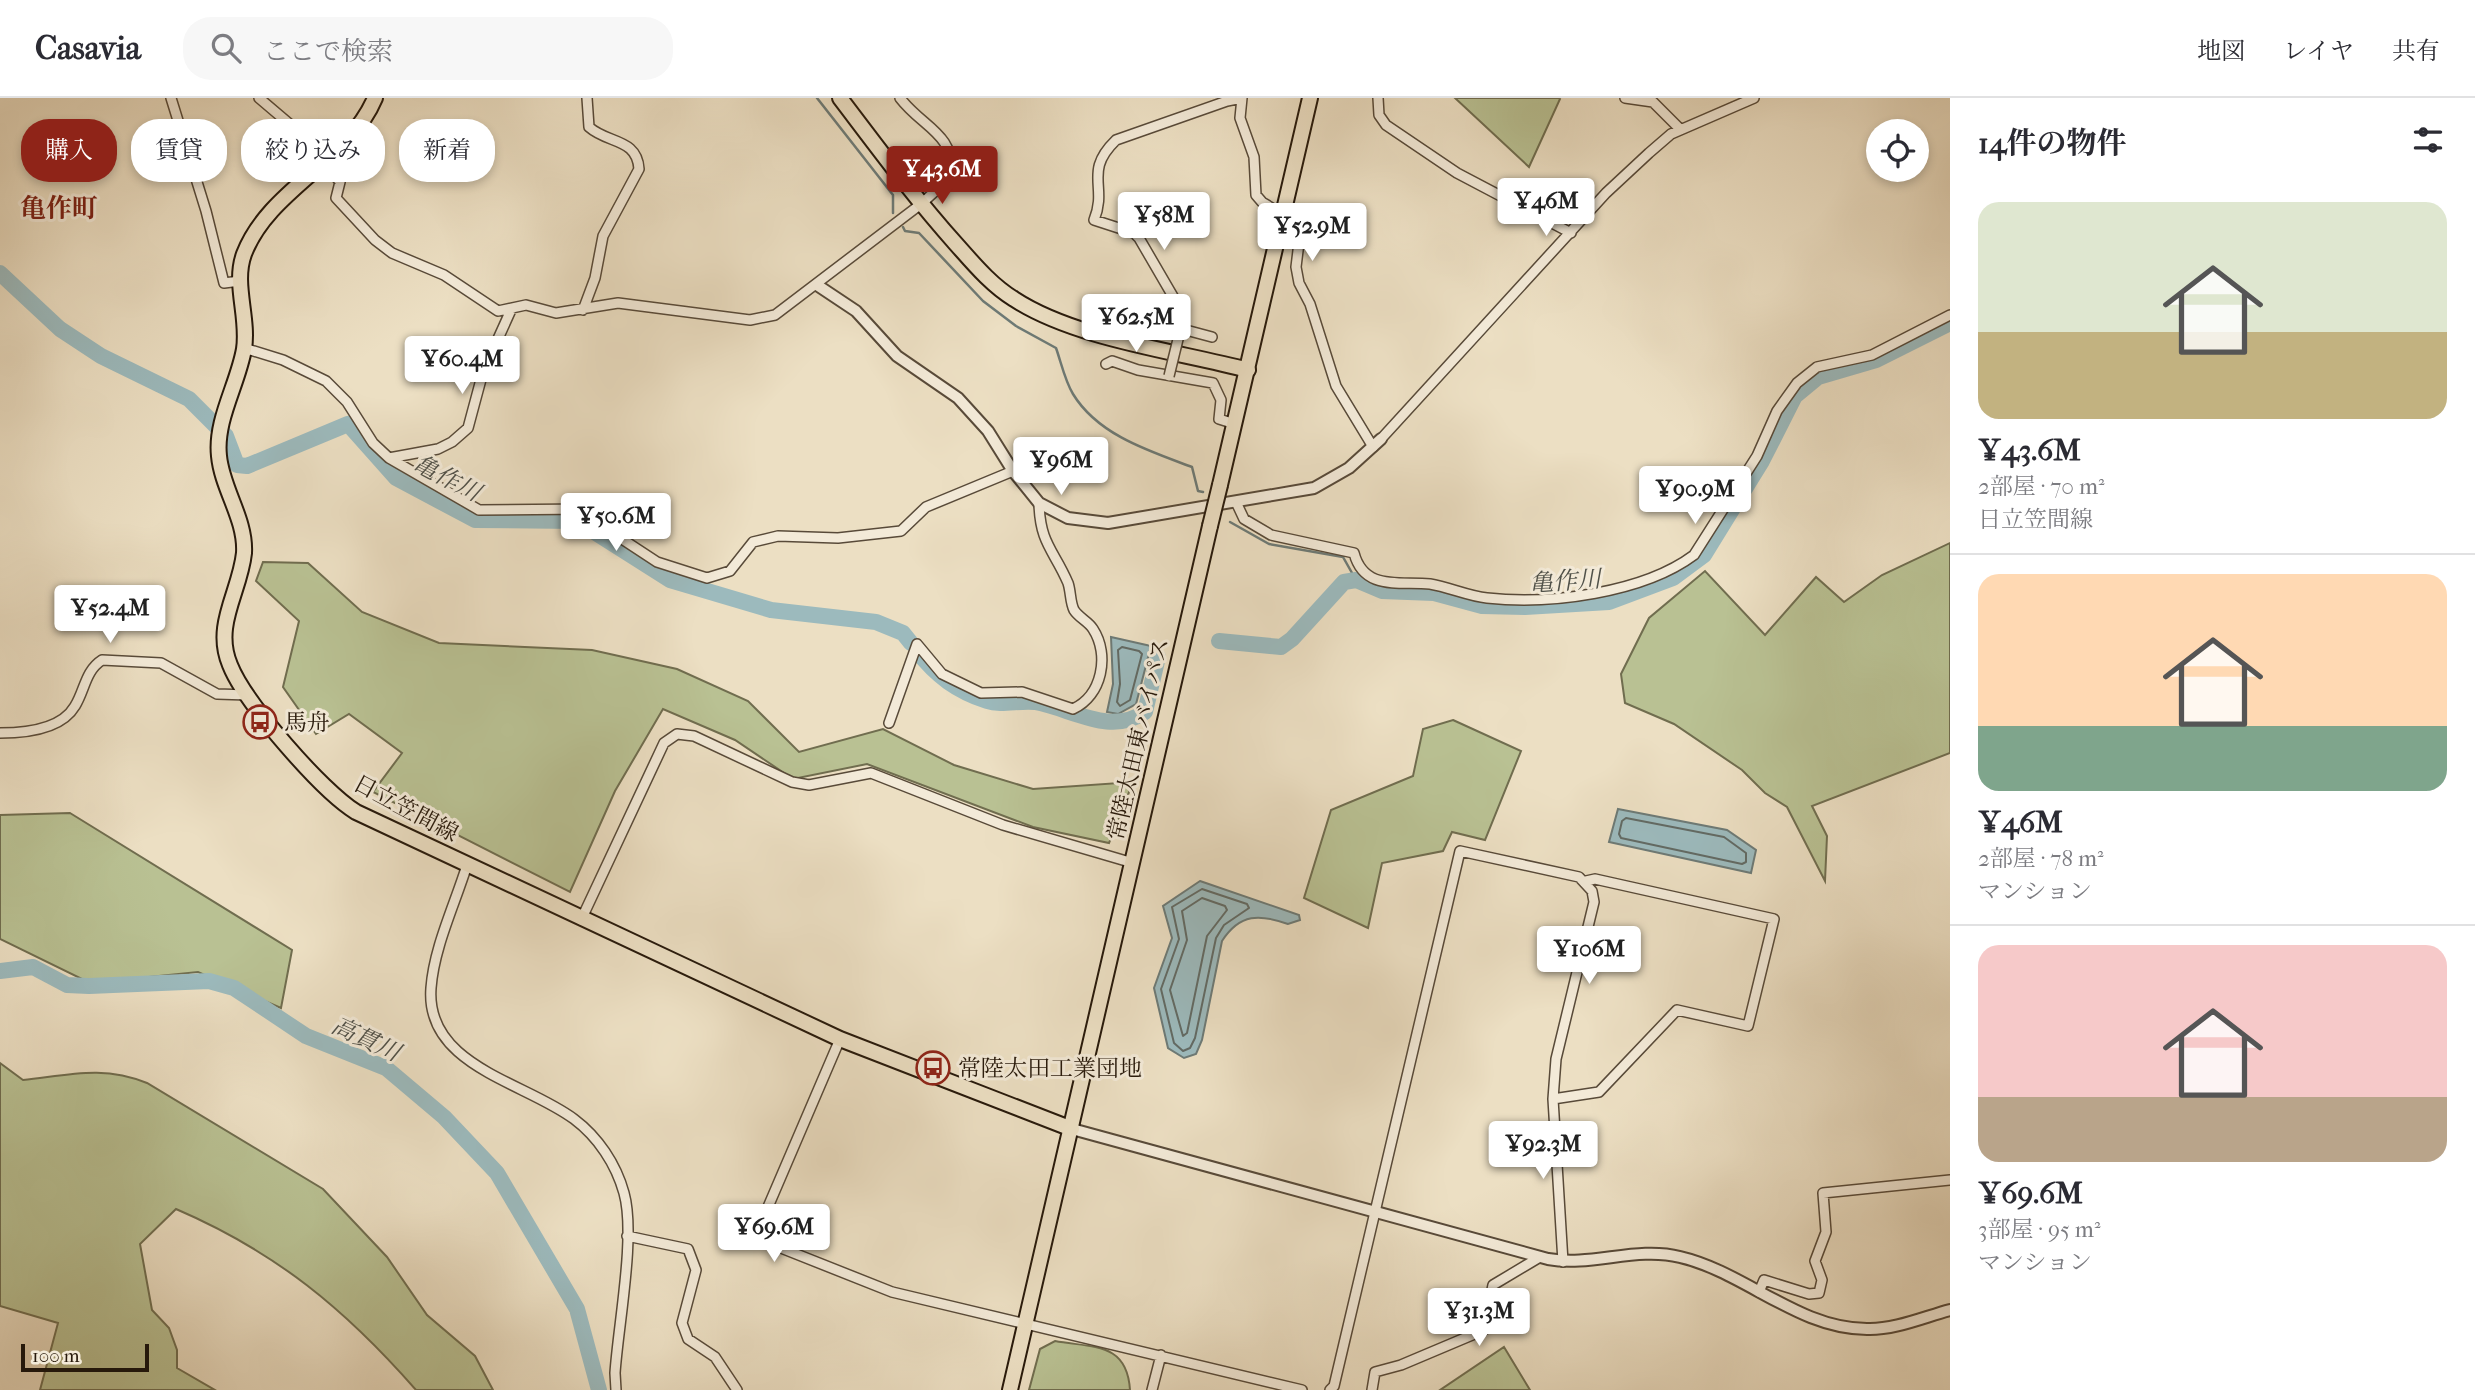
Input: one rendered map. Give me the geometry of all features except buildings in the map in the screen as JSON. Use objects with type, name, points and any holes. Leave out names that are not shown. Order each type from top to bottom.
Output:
[{"type":"main road","name":"日立笠間線","points":[[364,119],[375,98]]},
{"type":"main road","points":[[840,98],[920,204],[981,272],[1013,299],[1055,319],[1102,335],[1248,370]]},
{"type":"main road","name":"常陸太田東バイパス","points":[[1010,1390],[1310,98]]},
{"type":"main road","name":"日立笠間線","points":[[304,182],[266,219],[244,255],[240,281],[244,348],[220,432],[221,471],[238,519],[244,549],[224,624],[229,665],[248,695],[311,774],[340,802],[581,920],[840,1039],[1072,1129]]},
{"type":"street","points":[[171,98],[206,211],[224,283],[240,281]]},
{"type":"street","points":[[259,98],[284,119]]},
{"type":"street","points":[[583,310],[595,278],[603,236],[639,169],[638,157],[633,148],[589,127],[587,98]]},
{"type":"street","points":[[340,182],[336,198],[340,205],[374,240],[392,253],[444,275],[498,311],[526,305],[556,313],[618,303],[681,313],[763,318],[785,310],[953,175],[950,152],[944,140],[901,98]]},
{"type":"street","points":[[1169,376],[1181,327],[1178,305],[1139,238],[1134,233],[1094,220],[1099,206],[1097,167],[1104,152],[1116,140],[1242,98],[1240,118],[1254,157],[1256,195],[1262,202],[1301,226],[1296,267],[1299,284],[1310,304],[1336,386],[1377,443]]},
{"type":"street","points":[[1377,98],[1379,115],[1386,125],[1457,173],[1571,233]]},
{"type":"street","points":[[1625,98],[1653,102],[1680,130]]},
{"type":"street","points":[[817,285],[856,311],[897,356],[958,398],[988,431],[1013,471],[1039,503],[1068,518],[1108,523],[1314,488],[1349,468],[1377,443],[1606,193],[1649,153],[1680,130],[1755,98]]},
{"type":"street","points":[[389,458],[438,449],[452,442],[468,428],[483,372],[511,310]]},
{"type":"street","points":[[1236,502],[1244,519],[1271,535],[1354,553],[1358,567],[1368,577],[1402,584],[1430,584],[1488,598],[1577,597],[1631,584],[1681,565],[1694,555],[1757,457],[1777,411],[1797,383],[1817,367],[1872,355],[1950,315]]},
{"type":"street","points":[[1113,318],[1134,318],[1181,327],[1212,337]]},
{"type":"street","points":[[244,348],[283,360],[326,381],[346,402],[373,443],[389,458],[480,510],[527,507],[587,509],[622,539],[657,562],[707,578],[730,571],[753,542],[778,536],[838,538],[901,531],[926,507],[1013,471]]},
{"type":"street","points":[[1106,364],[1112,361],[1169,376],[1213,383],[1220,400],[1219,419],[1235,424]]},
{"type":"street","points":[[889,723],[915,646],[919,643],[942,674],[981,693],[1022,692],[1073,709],[1098,682],[1103,666],[1097,639],[1093,628],[1072,607],[1068,584],[1045,541],[1039,503]]},
{"type":"street","points":[[0,733],[45,728],[74,709],[90,671],[102,660],[161,663],[217,694],[248,695]]},
{"type":"street","points":[[581,920],[664,743],[677,734],[694,736],[799,784],[871,773],[992,822],[1133,863]]},
{"type":"street","points":[[1330,1390],[1334,1386],[1460,851],[1579,877],[1586,881],[1594,902],[1556,1059],[1553,1099],[1563,1262]]},
{"type":"street","points":[[467,865],[433,970],[433,1011],[441,1032],[469,1062],[537,1096],[574,1119],[596,1138],[614,1167],[625,1195],[627,1236],[615,1373],[616,1390]]},
{"type":"street","points":[[1553,1099],[1598,1091],[1677,1010],[1748,1026],[1774,919],[1595,879],[1586,881]]},
{"type":"street","points":[[840,1039],[762,1221],[762,1235],[766,1242],[892,1292],[1302,1390]]},
{"type":"street","points":[[1072,1129],[1563,1262],[1666,1254],[1709,1267],[1829,1323],[1868,1329],[1950,1310]]},
{"type":"street","points":[[1759,1292],[1764,1280],[1809,1294],[1819,1293],[1822,1280],[1815,1261],[1826,1232],[1823,1193],[1950,1180]]},
{"type":"street","points":[[627,1236],[688,1249],[696,1270],[682,1323],[688,1339],[715,1357],[737,1390]]},
{"type":"street","points":[[1371,1390],[1375,1372],[1401,1365],[1484,1330],[1493,1285],[1540,1257]]},
{"type":"street","points":[[1152,1390],[1161,1355]]},
{"type":"green space","points":[[1455,98],[1559,98],[1560,99],[1529,167]]},
{"type":"green space","points":[[1950,543],[1950,753],[1812,806],[1827,836],[1825,881],[1787,807],[1765,793],[1742,770],[1674,724],[1625,703],[1621,674],[1649,618],[1705,571],[1765,635],[1816,577],[1844,602],[1882,575]]},
{"type":"green space","points":[[263,562],[308,563],[362,612],[439,643],[592,650],[677,669],[748,701],[799,752],[883,729],[954,765],[1033,789],[1133,782],[1109,843],[1033,827],[867,764],[793,779],[735,740],[663,709],[615,791],[570,892],[373,792],[402,753],[349,714],[316,734],[283,687],[299,621],[256,581]]},
{"type":"green space","points":[[1453,720],[1521,751],[1485,840],[1452,832],[1443,851],[1382,863],[1368,928],[1304,898],[1331,810],[1413,776],[1423,729]]},
{"type":"green space","points":[[70,813],[292,950],[281,1008],[198,972],[90,983],[0,939],[0,815]]},
{"type":"green space","points":[[0,1063],[23,1080],[101,1073],[131,1077],[147,1083],[323,1189],[387,1257],[427,1315],[475,1356],[493,1390],[416,1390],[363,1334],[307,1285],[246,1244],[176,1209],[140,1244],[152,1310],[169,1328],[177,1350],[177,1368],[215,1390],[40,1390],[58,1323],[0,1306]]},
{"type":"green space","points":[[1055,1341],[1095,1347],[1115,1355],[1127,1374],[1130,1390],[1029,1390],[1040,1349]]},
{"type":"green space","points":[[1504,1347],[1530,1390],[1440,1390]]},
{"type":"water","points":[[1111,637],[1151,646],[1136,704],[1118,714],[1107,712],[1113,684]]},
{"type":"water","points":[[1618,809],[1727,830],[1756,850],[1751,873],[1609,842]]},
{"type":"water","points":[[1200,881],[1299,915],[1300,920],[1288,924],[1268,918],[1251,918],[1236,925],[1229,932],[1222,941],[1202,1040],[1196,1054],[1184,1058],[1168,1048],[1154,988],[1172,938],[1163,906]]},
{"type":"waterway","points":[[817,98],[893,195],[893,213]]},
{"type":"waterway","points":[[903,227],[905,231],[919,233],[983,301],[1016,326],[1056,348],[1073,394],[1096,420],[1126,440],[1192,467],[1198,491],[1203,492]]},
{"type":"waterway","name":"亀作川","points":[[0,273],[60,329],[101,356],[189,399],[226,436],[237,465],[247,466],[348,424],[396,478],[475,520],[577,521],[670,580],[771,610],[876,622],[903,633],[911,643]]},
{"type":"waterway","name":"亀作川","points":[[1219,641],[1281,647],[1292,639],[1344,582],[1356,580],[1382,591],[1434,593],[1482,606],[1525,607],[1609,602],[1673,578],[1704,555],[1762,461],[1795,396],[1818,377],[1876,360],[1950,323]]},
{"type":"waterway","points":[[1230,522],[1269,544],[1343,557],[1356,580]]},
{"type":"waterway","name":"亀作川","points":[[917,651],[948,682],[987,701],[1035,702],[1091,719],[1118,722],[1145,712],[1158,657]]},
{"type":"waterway","name":"高貫川","points":[[0,971],[33,967],[67,985],[209,981],[234,988],[306,1036],[386,1068],[444,1117],[497,1173],[577,1309],[599,1390]]},
{"type":"place","name":"馬舟","points":[[260,722]]},
{"type":"place","name":"常陸太田工業団地","points":[[933,1068]]},
{"type":"district","name":"亀作町","points":[[59,208]]}]
